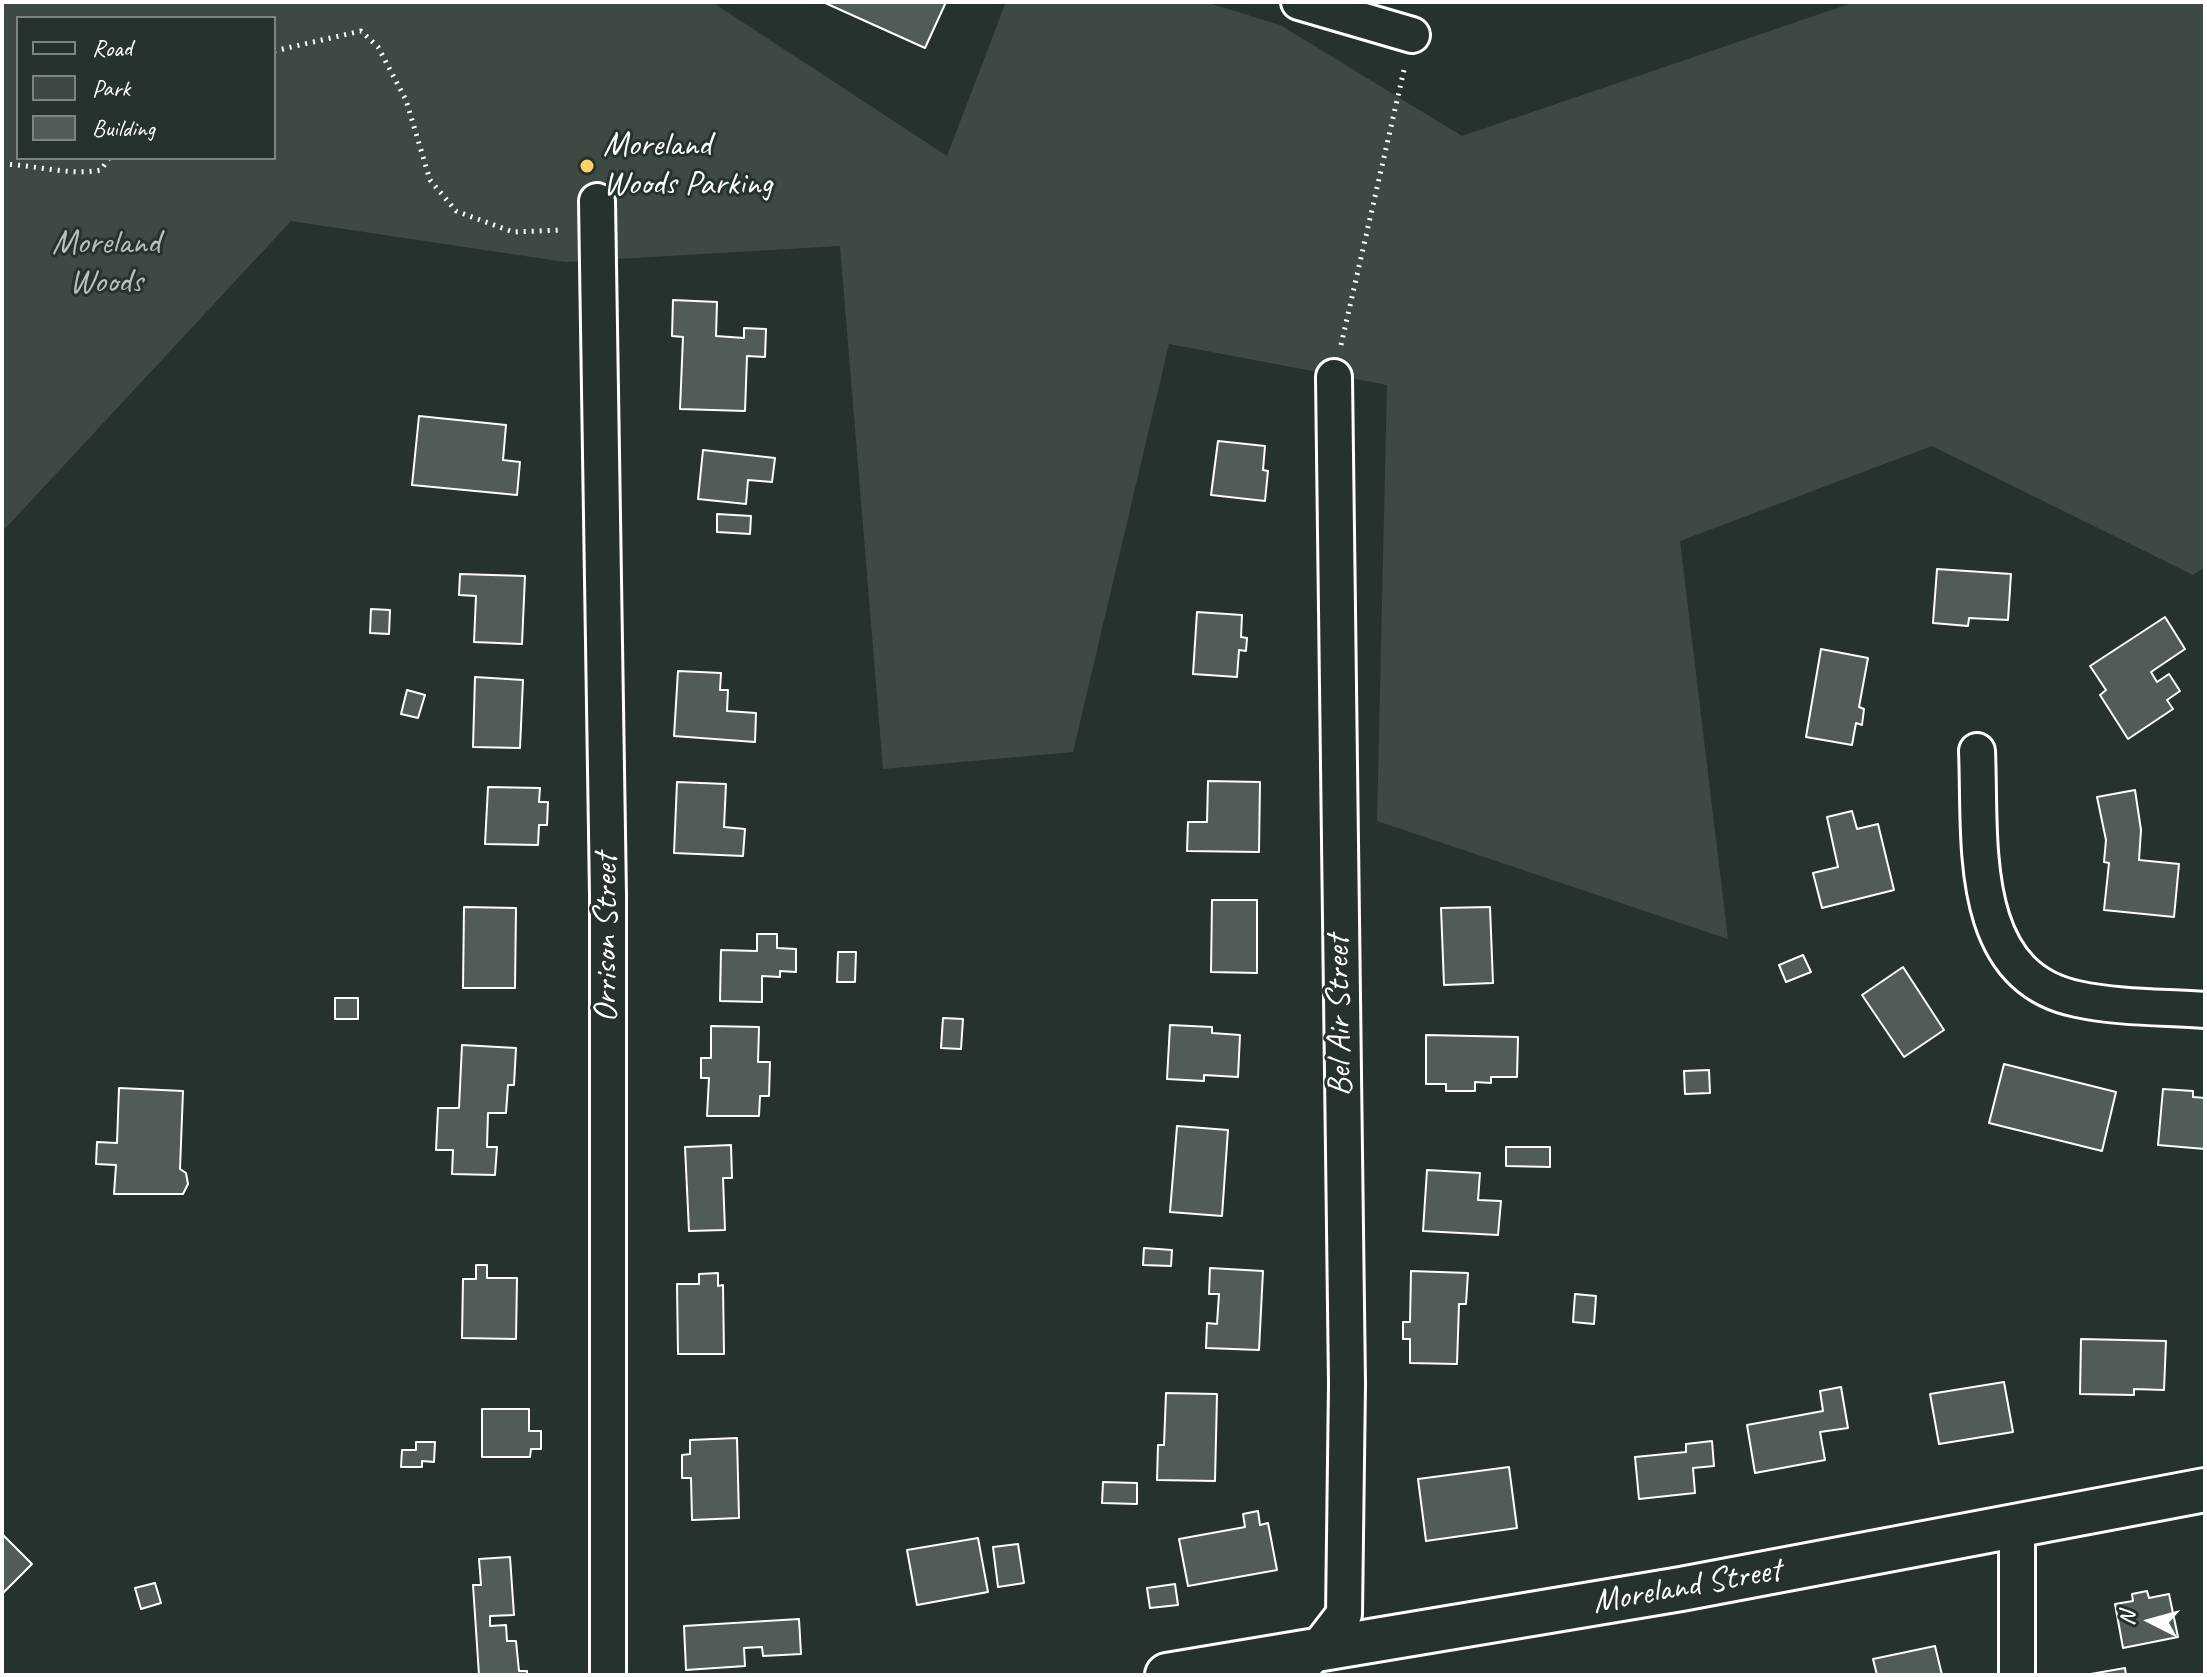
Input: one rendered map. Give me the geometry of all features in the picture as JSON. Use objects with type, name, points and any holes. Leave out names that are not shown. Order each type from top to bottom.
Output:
[{"type":"street","points":[[1299,2],[1412,35]]},
{"type":"street","name":"Orrison Street","points":[[597,201],[608,895],[608,1675]]},
{"type":"street","name":"Bel Air Street","points":[[1308,1661],[1344,1614],[1346,1476],[1334,377]]},
{"type":"street","points":[[1977,751],[1983,883],[1996,933],[2014,967],[2047,988],[2075,999],[2205,1010]]},
{"type":"street","name":"Moreland Street","points":[[1167,1675],[1308,1661],[2205,1490]]},
{"type":"street","points":[[2017,1525],[2017,1675]]},
{"type":"path","points":[[276,51],[361,31],[378,47],[406,100],[430,180],[456,211],[513,232],[559,232],[597,201]]},
{"type":"path","points":[[1334,377],[1412,35]]},
{"type":"path","points":[[2,164],[37,165],[77,174],[101,170],[108,160]]},
{"type":"green space","name":"Moreland Woods","points":[[2,2],[712,2],[947,156],[1006,2],[1205,2],[1280,25],[1462,136],[1855,2],[2205,2],[2205,567],[2193,575],[1932,446],[1680,541],[1728,939],[1377,821],[1387,385],[1169,344],[1073,752],[883,769],[840,246],[565,262],[291,221],[2,532]]},
{"type":"building","points":[[823,2],[946,2],[925,48]]},
{"type":"building","points":[[673,300],[717,302],[716,336],[744,338],[744,328],[766,329],[765,357],[747,356],[745,411],[680,409],[683,337],[672,336]]},
{"type":"building","points":[[419,416],[506,425],[503,460],[520,462],[517,495],[412,485]]},
{"type":"building","points":[[1218,441],[1265,446],[1263,470],[1268,471],[1265,501],[1211,495]]},
{"type":"building","points":[[703,450],[775,458],[772,482],[748,480],[746,504],[698,499]]},
{"type":"building","points":[[717,514],[751,516],[750,534],[717,532]]},
{"type":"building","points":[[1937,569],[2011,574],[2008,620],[1969,618],[1968,626],[1933,623]]},
{"type":"building","points":[[460,574],[525,576],[522,644],[474,642],[476,596],[459,595]]},
{"type":"building","points":[[371,609],[390,610],[389,634],[370,633]]},
{"type":"building","points":[[1197,612],[1242,615],[1241,637],[1247,638],[1246,651],[1239,650],[1237,677],[1193,674]]},
{"type":"building","points":[[2165,617],[2185,649],[2151,672],[2157,682],[2169,674],[2180,691],[2167,700],[2173,709],[2128,739],[2100,695],[2106,690],[2090,666]]},
{"type":"building","points":[[1821,649],[1868,658],[1859,707],[1864,709],[1862,725],[1856,723],[1852,745],[1806,737]]},
{"type":"building","points":[[678,671],[721,673],[720,690],[728,690],[727,711],[756,713],[755,742],[674,736]]},
{"type":"building","points":[[475,677],[523,680],[520,748],[473,747]]},
{"type":"building","points":[[407,690],[425,695],[418,718],[401,714]]},
{"type":"building","points":[[1208,781],[1260,782],[1259,852],[1187,851],[1188,822],[1207,822]]},
{"type":"building","points":[[677,782],[726,784],[724,827],[745,829],[743,856],[674,853]]},
{"type":"building","points":[[488,787],[540,788],[539,802],[548,802],[547,825],[539,825],[538,845],[485,844]]},
{"type":"building","points":[[2135,790],[2141,830],[2139,860],[2179,864],[2174,917],[2104,910],[2109,863],[2104,862],[2106,840],[2097,797]]},
{"type":"building","points":[[1852,811],[1857,829],[1878,824],[1894,890],[1822,908],[1813,873],[1838,867],[1827,817]]},
{"type":"building","points":[[1212,900],[1257,900],[1257,973],[1211,972]]},
{"type":"building","points":[[464,907],[516,908],[515,988],[463,988]]},
{"type":"building","points":[[1490,907],[1493,983],[1444,985],[1441,908]]},
{"type":"building","points":[[757,934],[777,934],[777,948],[796,949],[796,972],[780,971],[780,977],[762,976],[762,1002],[720,1001],[721,950],[757,951]]},
{"type":"building","points":[[838,952],[856,952],[855,982],[837,982]]},
{"type":"building","points":[[1803,955],[1811,972],[1786,982],[1779,965]]},
{"type":"building","points":[[1903,967],[1944,1030],[1904,1057],[1862,995]]},
{"type":"building","points":[[335,998],[358,998],[358,1019],[335,1019]]},
{"type":"building","points":[[943,1018],[963,1019],[961,1049],[941,1048]]},
{"type":"building","points":[[1170,1025],[1212,1027],[1212,1033],[1240,1035],[1238,1077],[1204,1075],[1204,1081],[1167,1079]]},
{"type":"building","points":[[711,1026],[759,1027],[758,1062],[770,1062],[769,1096],[760,1096],[759,1116],[707,1116],[709,1078],[701,1078],[701,1058],[711,1058]]},
{"type":"building","points":[[1426,1035],[1518,1037],[1517,1077],[1491,1077],[1491,1083],[1475,1082],[1475,1091],[1446,1091],[1446,1084],[1426,1084]]},
{"type":"building","points":[[462,1045],[516,1048],[514,1085],[508,1085],[506,1113],[488,1113],[487,1147],[497,1147],[495,1175],[452,1174],[453,1150],[436,1150],[438,1108],[459,1108]]},
{"type":"building","points":[[2004,1064],[2116,1092],[2102,1151],[1989,1123]]},
{"type":"building","points":[[1709,1070],[1710,1093],[1685,1094],[1684,1071]]},
{"type":"building","points":[[119,1088],[183,1091],[180,1169],[186,1173],[188,1184],[183,1194],[114,1194],[116,1165],[96,1164],[97,1142],[117,1143]]},
{"type":"building","points":[[2163,1089],[2193,1091],[2193,1097],[2205,1098],[2205,1149],[2158,1145]]},
{"type":"building","points":[[1177,1126],[1228,1130],[1222,1216],[1170,1212]]},
{"type":"building","points":[[731,1145],[732,1178],[723,1178],[725,1230],[689,1231],[685,1147]]},
{"type":"building","points":[[1506,1147],[1550,1147],[1550,1167],[1506,1166]]},
{"type":"building","points":[[1427,1170],[1480,1173],[1478,1200],[1501,1201],[1498,1235],[1423,1231]]},
{"type":"building","points":[[1144,1248],[1172,1250],[1171,1266],[1143,1265]]},
{"type":"building","points":[[476,1265],[487,1265],[487,1278],[517,1278],[516,1339],[462,1338],[463,1279],[476,1279]]},
{"type":"building","points":[[1210,1268],[1263,1271],[1259,1350],[1206,1348],[1207,1323],[1217,1324],[1219,1294],[1209,1294]]},
{"type":"building","points":[[1411,1271],[1468,1273],[1466,1304],[1459,1304],[1457,1364],[1410,1363],[1410,1339],[1403,1339],[1403,1322],[1410,1322]]},
{"type":"building","points":[[718,1273],[718,1286],[723,1285],[724,1354],[678,1354],[677,1284],[699,1284],[699,1274]]},
{"type":"building","points":[[1575,1294],[1596,1296],[1594,1324],[1573,1322]]},
{"type":"building","points":[[2081,1339],[2166,1341],[2164,1390],[2134,1389],[2134,1395],[2080,1394]]},
{"type":"building","points":[[2004,1382],[2013,1432],[1939,1444],[1930,1394]]},
{"type":"building","points":[[1841,1387],[1848,1428],[1820,1432],[1825,1460],[1755,1473],[1747,1425],[1823,1411],[1820,1391]]},
{"type":"building","points":[[1166,1393],[1217,1394],[1215,1481],[1157,1480],[1158,1445],[1164,1445]]},
{"type":"building","points":[[482,1409],[529,1409],[529,1431],[541,1431],[541,1449],[531,1449],[530,1457],[482,1457]]},
{"type":"building","points":[[737,1438],[739,1518],[692,1520],[691,1478],[682,1478],[682,1455],[690,1454],[690,1440]]},
{"type":"building","points":[[1712,1441],[1714,1466],[1693,1468],[1695,1493],[1639,1499],[1635,1457],[1686,1452],[1686,1444]]},
{"type":"building","points":[[416,1442],[435,1442],[434,1462],[422,1461],[422,1467],[401,1467],[402,1450],[416,1450]]},
{"type":"building","points":[[1509,1467],[1517,1528],[1426,1541],[1418,1479]]},
{"type":"building","points":[[1103,1482],[1137,1483],[1137,1504],[1102,1503]]},
{"type":"building","points":[[1258,1511],[1260,1525],[1268,1523],[1277,1570],[1188,1586],[1179,1539],[1245,1527],[1243,1514]]},
{"type":"building","points":[[2,1534],[32,1564],[2,1594]]},
{"type":"building","points":[[978,1538],[988,1592],[917,1605],[907,1550]]},
{"type":"building","points":[[1018,1544],[1024,1583],[998,1587],[993,1547]]},
{"type":"building","points":[[510,1557],[514,1615],[490,1616],[490,1626],[506,1625],[507,1641],[516,1641],[519,1671],[527,1671],[527,1675],[479,1675],[473,1585],[481,1585],[479,1559]]},
{"type":"building","points":[[155,1583],[161,1603],[141,1609],[135,1588]]},
{"type":"building","points":[[1175,1584],[1178,1605],[1150,1608],[1147,1588]]},
{"type":"building","points":[[2147,1591],[2149,1598],[2169,1594],[2178,1637],[2123,1648],[2115,1604],[2133,1601],[2132,1594]]},
{"type":"building","points":[[799,1619],[801,1654],[763,1656],[762,1647],[744,1648],[745,1666],[686,1670],[684,1626]]},
{"type":"building","points":[[1935,1646],[1942,1675],[1877,1675],[1873,1659]]},
{"type":"building","points":[[2125,1668],[2126,1675],[2085,1675]]},
{"type":"place","name":"Moreland Woods Parking","points":[[587,166]]}]
